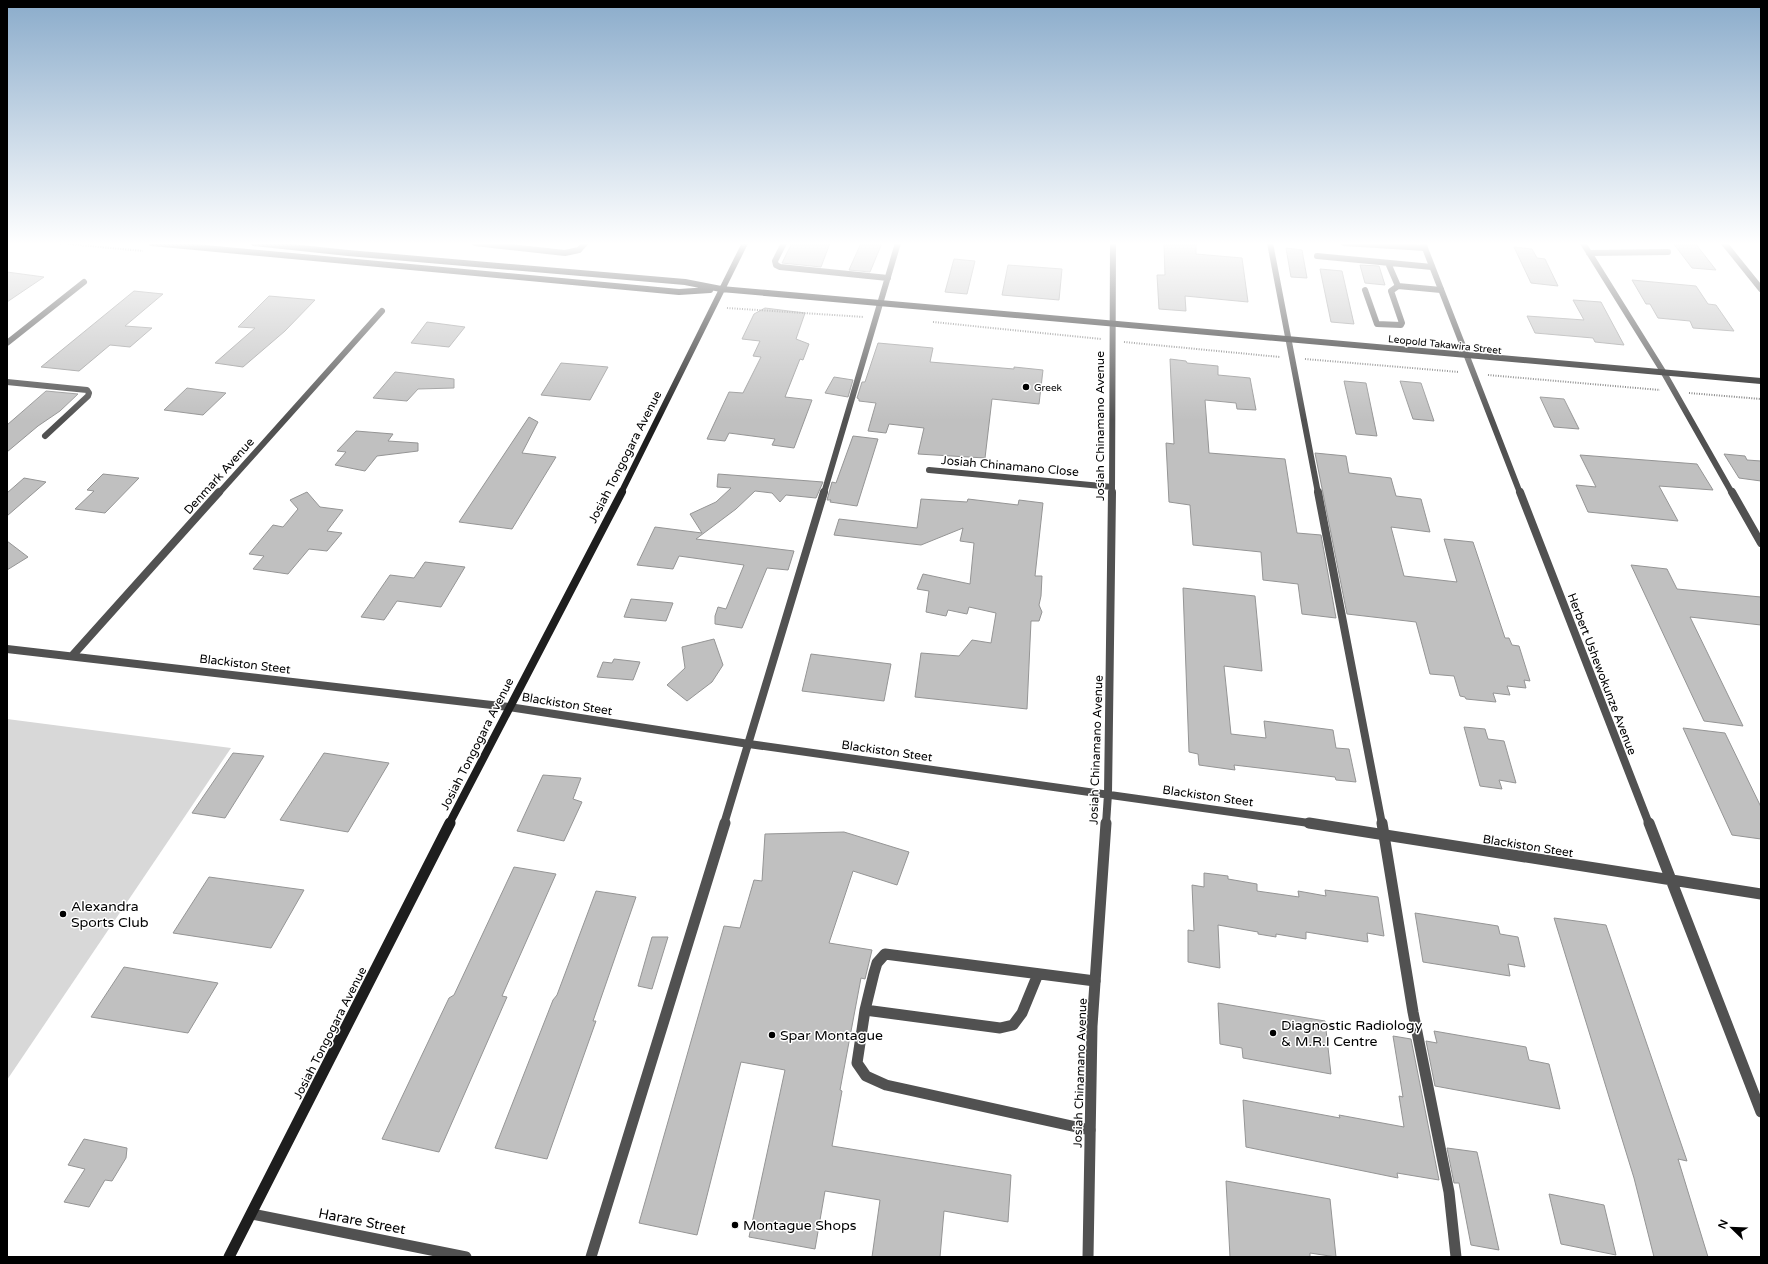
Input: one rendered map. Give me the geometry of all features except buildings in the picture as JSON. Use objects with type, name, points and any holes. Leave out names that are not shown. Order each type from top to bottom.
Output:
[{"type":"main road","name":"Josiah Tongogara Avenue","points":[[230,1257],[509,707],[640,457],[715,302]]},
{"type":"main road","name":"Leopold Takawira Street","points":[[880,302],[1111,322],[1467,356],[1761,381]]},
{"type":"street","points":[[7,343],[59,302]]},
{"type":"street","points":[[591,1257],[750,744],[880,302]]},
{"type":"street","name":"Josiah Chinamano Avenue","points":[[1088,1257],[1092,1026],[1108,794],[1112,487],[1112,302]]},
{"type":"street","points":[[1282,302],[1384,834],[1413,1012],[1449,1192],[1456,1257]]},
{"type":"street","points":[[1369,302],[1377,324],[1396,326],[1401,325],[1402,323],[1395,302]]},
{"type":"street","name":"Herbert Ushewokunze Avenue","points":[[1446,302],[1670,882],[1761,1112]]},
{"type":"street","points":[[1620,302],[1664,373],[1761,543]]},
{"type":"street","name":"Denmark Avenue","points":[[72,656],[382,311]]},
{"type":"street","points":[[7,382],[87,390],[89,393],[88,396],[44,436]]},
{"type":"street","name":"Josiah Chinamano Close","points":[[929,470],[1112,487]]},
{"type":"street","name":"Blackiston Steet","points":[[7,649],[509,707],[750,744],[1384,834],[1670,882],[1761,894]]},
{"type":"street","points":[[1090,1130],[886,1085],[866,1076],[857,1063],[865,1010],[877,963],[885,954],[1095,981]]},
{"type":"street","points":[[865,1010],[1000,1028],[1013,1025],[1022,1013],[1038,974]]},
{"type":"street","name":"Harare Street","points":[[252,1214],[466,1257]]},
{"type":"path","points":[[713,307],[876,317]]},
{"type":"path","points":[[926,322],[1293,358],[1761,399]]},
{"type":"shaded area","name":"Alexandra Sports Club","points":[[7,719],[231,748],[7,1080]]},
{"type":"place","name":"Greek","points":[[1026,387]]},
{"type":"place","name":"Alexandra Sports Club","points":[[63,914]]},
{"type":"place","name":"Diagnostic Radiology & M.R.I Centre","points":[[1273,1033]]},
{"type":"place","name":"Spar Montague","points":[[772,1035]]},
{"type":"place","name":"Montague Shops","points":[[735,1225]]}]
